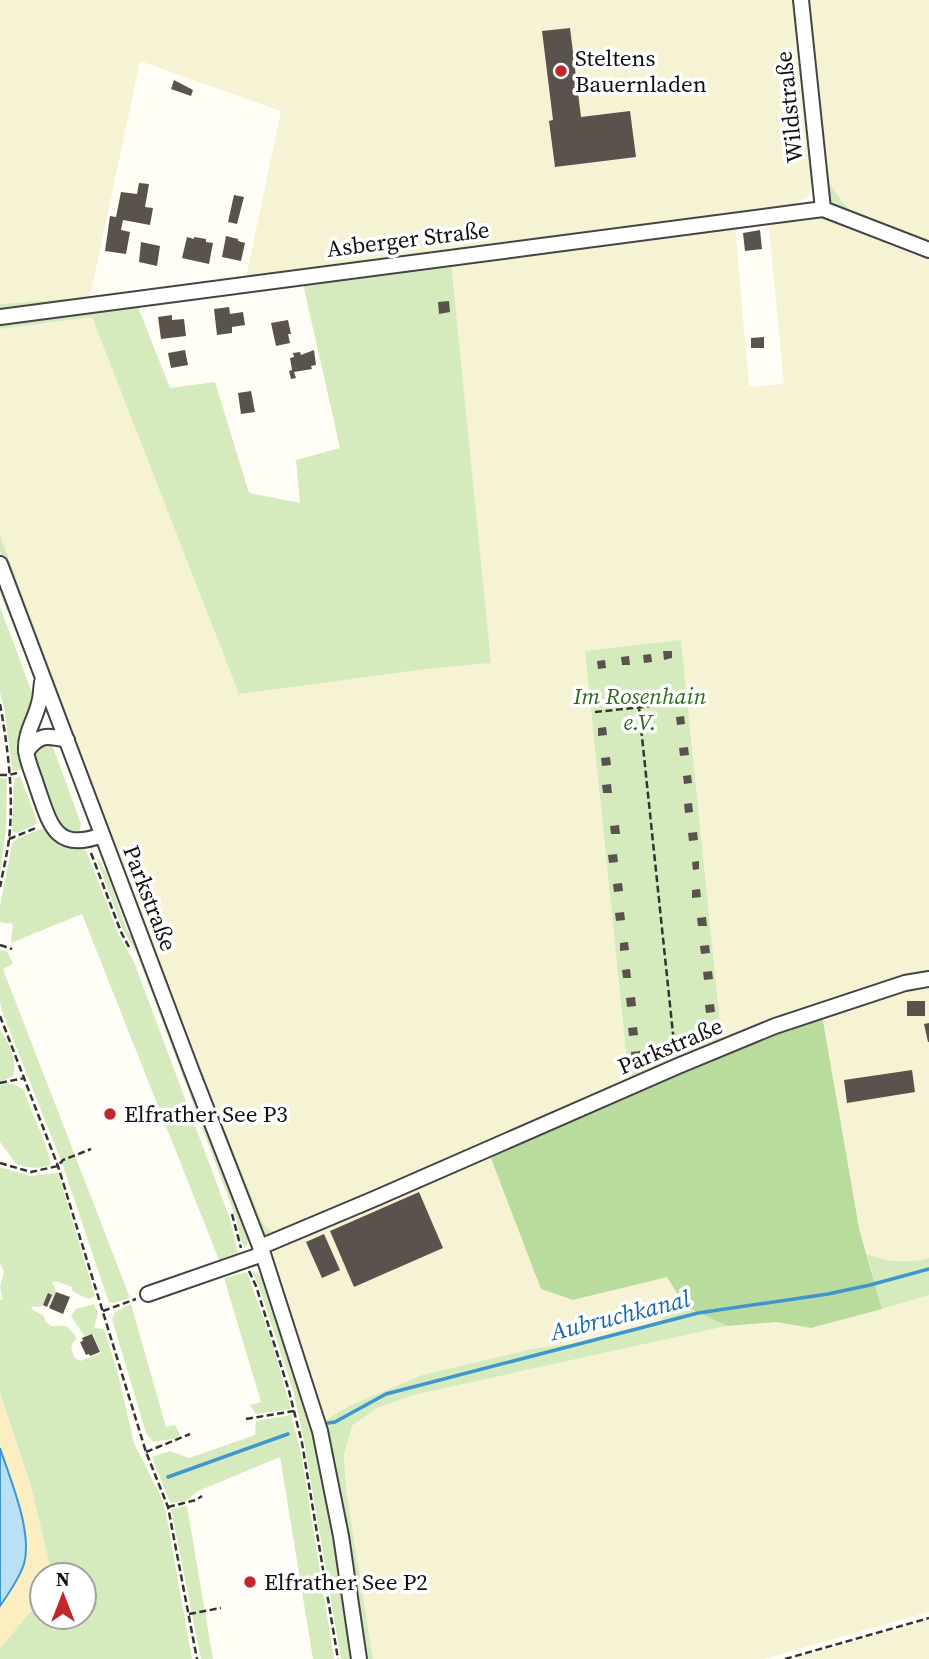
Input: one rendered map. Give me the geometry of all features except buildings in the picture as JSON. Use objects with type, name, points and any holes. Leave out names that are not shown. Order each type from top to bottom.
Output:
[{"type":"street","name":"Wildstraße","points":[[801,0],[822,209]]},
{"type":"street","points":[[822,209],[929,250]]},
{"type":"street","name":"Asberger Straße","points":[[0,317],[822,209]]},
{"type":"street","name":"Parkstraße","points":[[0,564],[261,1251],[320,1431],[341,1536],[359,1659]]},
{"type":"street","points":[[43,677],[39,703],[27,737],[26,752],[50,823],[58,834],[71,840],[87,841],[102,835]]},
{"type":"street","points":[[26,752],[33,742],[43,736],[67,740]]},
{"type":"street","name":"Parkstraße","points":[[261,1251],[374,1199],[775,1026],[909,982],[929,979]]},
{"type":"street","points":[[148,1294],[245,1261],[261,1251]]},
{"type":"path","points":[[596,712],[682,703]]},
{"type":"path","points":[[0,704],[9,775],[9,839],[0,887]]},
{"type":"path","points":[[639,708],[678,1066]]},
{"type":"path","points":[[1,749],[7,754]]},
{"type":"path","points":[[0,775],[9,775]]},
{"type":"path","points":[[9,839],[50,823]]},
{"type":"path","points":[[87,841],[121,932],[131,950]]},
{"type":"path","points":[[0,945],[12,949]]},
{"type":"path","points":[[0,1016],[58,1166],[146,1452],[168,1507],[197,1659]]},
{"type":"path","points":[[0,1083],[24,1078]]},
{"type":"path","points":[[0,1163],[30,1172],[58,1166],[63,1160],[91,1149]]},
{"type":"path","points":[[231,1212],[245,1261],[256,1286],[302,1443],[338,1659]]},
{"type":"path","points":[[103,1311],[148,1294]]},
{"type":"path","points":[[246,1419],[294,1411]]},
{"type":"path","points":[[146,1452],[190,1434]]},
{"type":"path","points":[[168,1507],[202,1496]]},
{"type":"path","points":[[188,1614],[221,1608]]},
{"type":"path","points":[[785,1659],[929,1618]]},
{"type":"shaded area","points":[[0,0],[796,0],[814,183],[806,198],[784,207],[246,278],[281,111],[140,61],[90,297],[0,304]]},
{"type":"shaded area","points":[[810,0],[929,0],[929,243],[857,215],[843,203],[828,181]]},
{"type":"shaded area","points":[[804,216],[834,220],[929,257],[929,975],[722,1042],[681,641],[585,652],[629,1082],[287,1232],[267,1230],[190,1044],[0,535],[0,329],[92,316],[239,693],[490,663],[451,262],[735,224],[749,387],[784,384],[768,220]]},
{"type":"shaded area","points":[[929,982],[929,1258],[912,1262],[881,1260],[867,1254],[859,1228],[822,1015]]},
{"type":"shaded area","points":[[489,1153],[574,1300],[667,1276],[679,1295],[662,1320],[594,1341],[532,1349],[422,1375],[349,1406],[324,1421],[272,1261],[275,1246]]},
{"type":"shaded area","points":[[929,1295],[929,1612],[763,1659],[373,1659],[346,1489],[344,1454],[351,1427],[377,1408],[412,1395],[727,1326],[776,1322],[811,1328]]},
{"type":"shaded area","points":[[929,1620],[929,1659],[793,1659],[880,1634]]},
{"type":"green space","points":[[807,0],[810,0],[828,181],[843,203],[857,215],[833,205],[826,189]]},
{"type":"green space","points":[[451,262],[491,663],[239,694],[92,317],[0,329],[0,323],[138,307],[170,388],[215,382],[249,493],[300,503],[296,460],[340,448],[303,284]]},
{"type":"green space","points":[[90,297],[0,311],[0,304]]},
{"type":"green space","points":[[0,535],[190,1044],[263,1224],[277,1232],[287,1232],[271,1236],[261,1233],[186,1045],[0,551]]},
{"type":"green space","points":[[0,576],[34,669],[35,679],[0,593]]},
{"type":"green space","points":[[0,607],[34,698],[19,742],[22,769],[15,771],[12,770],[0,692]]},
{"type":"green space","name":"Im Rosenhain e.V.","points":[[681,640],[722,1042],[629,1082],[585,651]]},
{"type":"green space","points":[[51,742],[81,824],[79,833],[70,834],[57,824],[34,762],[39,747]]},
{"type":"green space","points":[[20,776],[37,821],[35,825],[17,833],[12,829],[14,779]]},
{"type":"green space","points":[[0,778],[7,779],[6,830],[0,875]]},
{"type":"green space","points":[[46,829],[59,842],[86,850],[119,935],[134,962],[230,1219],[238,1253],[219,1260],[82,914],[11,943],[13,924],[0,922],[0,907],[12,843]]},
{"type":"green space","points":[[96,857],[110,881],[128,932],[140,948],[250,1239],[245,1249],[236,1218],[137,954],[123,930]]},
{"type":"green space","points":[[0,950],[7,951],[13,964],[3,969],[130,1298],[113,1303],[109,1302],[106,1294],[63,1166],[2,1011]]},
{"type":"green space","points":[[822,1015],[859,1228],[882,1309],[811,1328],[776,1322],[727,1326],[685,1306],[667,1277],[573,1300],[541,1289],[489,1153],[772,1032]]},
{"type":"green space","points":[[0,1030],[7,1040],[14,1070],[13,1076],[0,1082]]},
{"type":"green space","points":[[10,1083],[23,1089],[46,1146],[51,1163],[48,1166],[39,1168],[16,1164],[0,1142],[0,1085]]},
{"type":"green space","points":[[0,1167],[30,1176],[58,1173],[95,1296],[88,1299],[72,1291],[72,1287],[56,1281],[52,1282],[56,1291],[50,1303],[33,1306],[31,1309],[44,1316],[51,1326],[64,1326],[70,1330],[77,1338],[72,1345],[72,1352],[80,1361],[101,1353],[93,1334],[85,1337],[71,1316],[76,1309],[94,1304],[98,1313],[94,1328],[104,1329],[134,1443],[161,1497],[166,1513],[192,1659],[0,1659],[0,1648],[28,1615],[28,1631],[98,1631],[98,1561],[49,1561],[31,1487],[0,1393],[0,1300],[3,1299],[0,1287],[4,1272],[0,1264]]},
{"type":"green space","points":[[867,1254],[898,1261],[929,1258],[929,1295],[882,1309]]},
{"type":"green space","points":[[252,1271],[265,1281],[313,1433],[353,1659],[341,1659],[293,1390]]},
{"type":"green space","points":[[247,1272],[271,1339],[291,1409],[256,1414],[250,1405],[261,1402],[224,1278]]},
{"type":"green space","points":[[679,1295],[686,1306],[727,1326],[413,1395],[377,1408],[352,1426],[344,1454],[346,1489],[373,1659],[364,1659],[332,1453],[324,1421],[349,1406],[422,1375],[532,1349],[594,1341],[662,1320]]},
{"type":"green space","points":[[131,1304],[166,1427],[175,1425],[180,1435],[177,1438],[153,1442],[146,1433],[112,1319],[115,1312]]},
{"type":"green space","points":[[291,1415],[301,1452],[334,1659],[313,1659],[280,1457],[198,1491],[186,1501],[170,1503],[152,1457],[170,1451],[189,1458],[255,1435],[256,1421]]},
{"type":"green space","points":[[187,1506],[213,1659],[201,1659],[171,1509]]},
{"type":"sand","points":[[0,1393],[31,1487],[49,1561],[28,1561],[28,1615],[0,1648],[0,1606],[11,1591],[27,1544],[23,1520],[0,1448]]},
{"type":"water","points":[[0,1448],[23,1521],[26,1551],[24,1564],[14,1586],[0,1606]]},
{"type":"waterway","name":"Aubruchkanal","points":[[328,1423],[335,1422],[386,1394],[698,1313],[828,1294],[929,1269]]},
{"type":"waterway","name":"Aubruchkanal","points":[[168,1477],[288,1434]]},
{"type":"place","name":"Steltens Bauernladen","points":[[561,71]]},
{"type":"place","name":"Elfrather See P3","points":[[110,1114]]},
{"type":"place","name":"Elfrather See P2","points":[[250,1582]]}]
